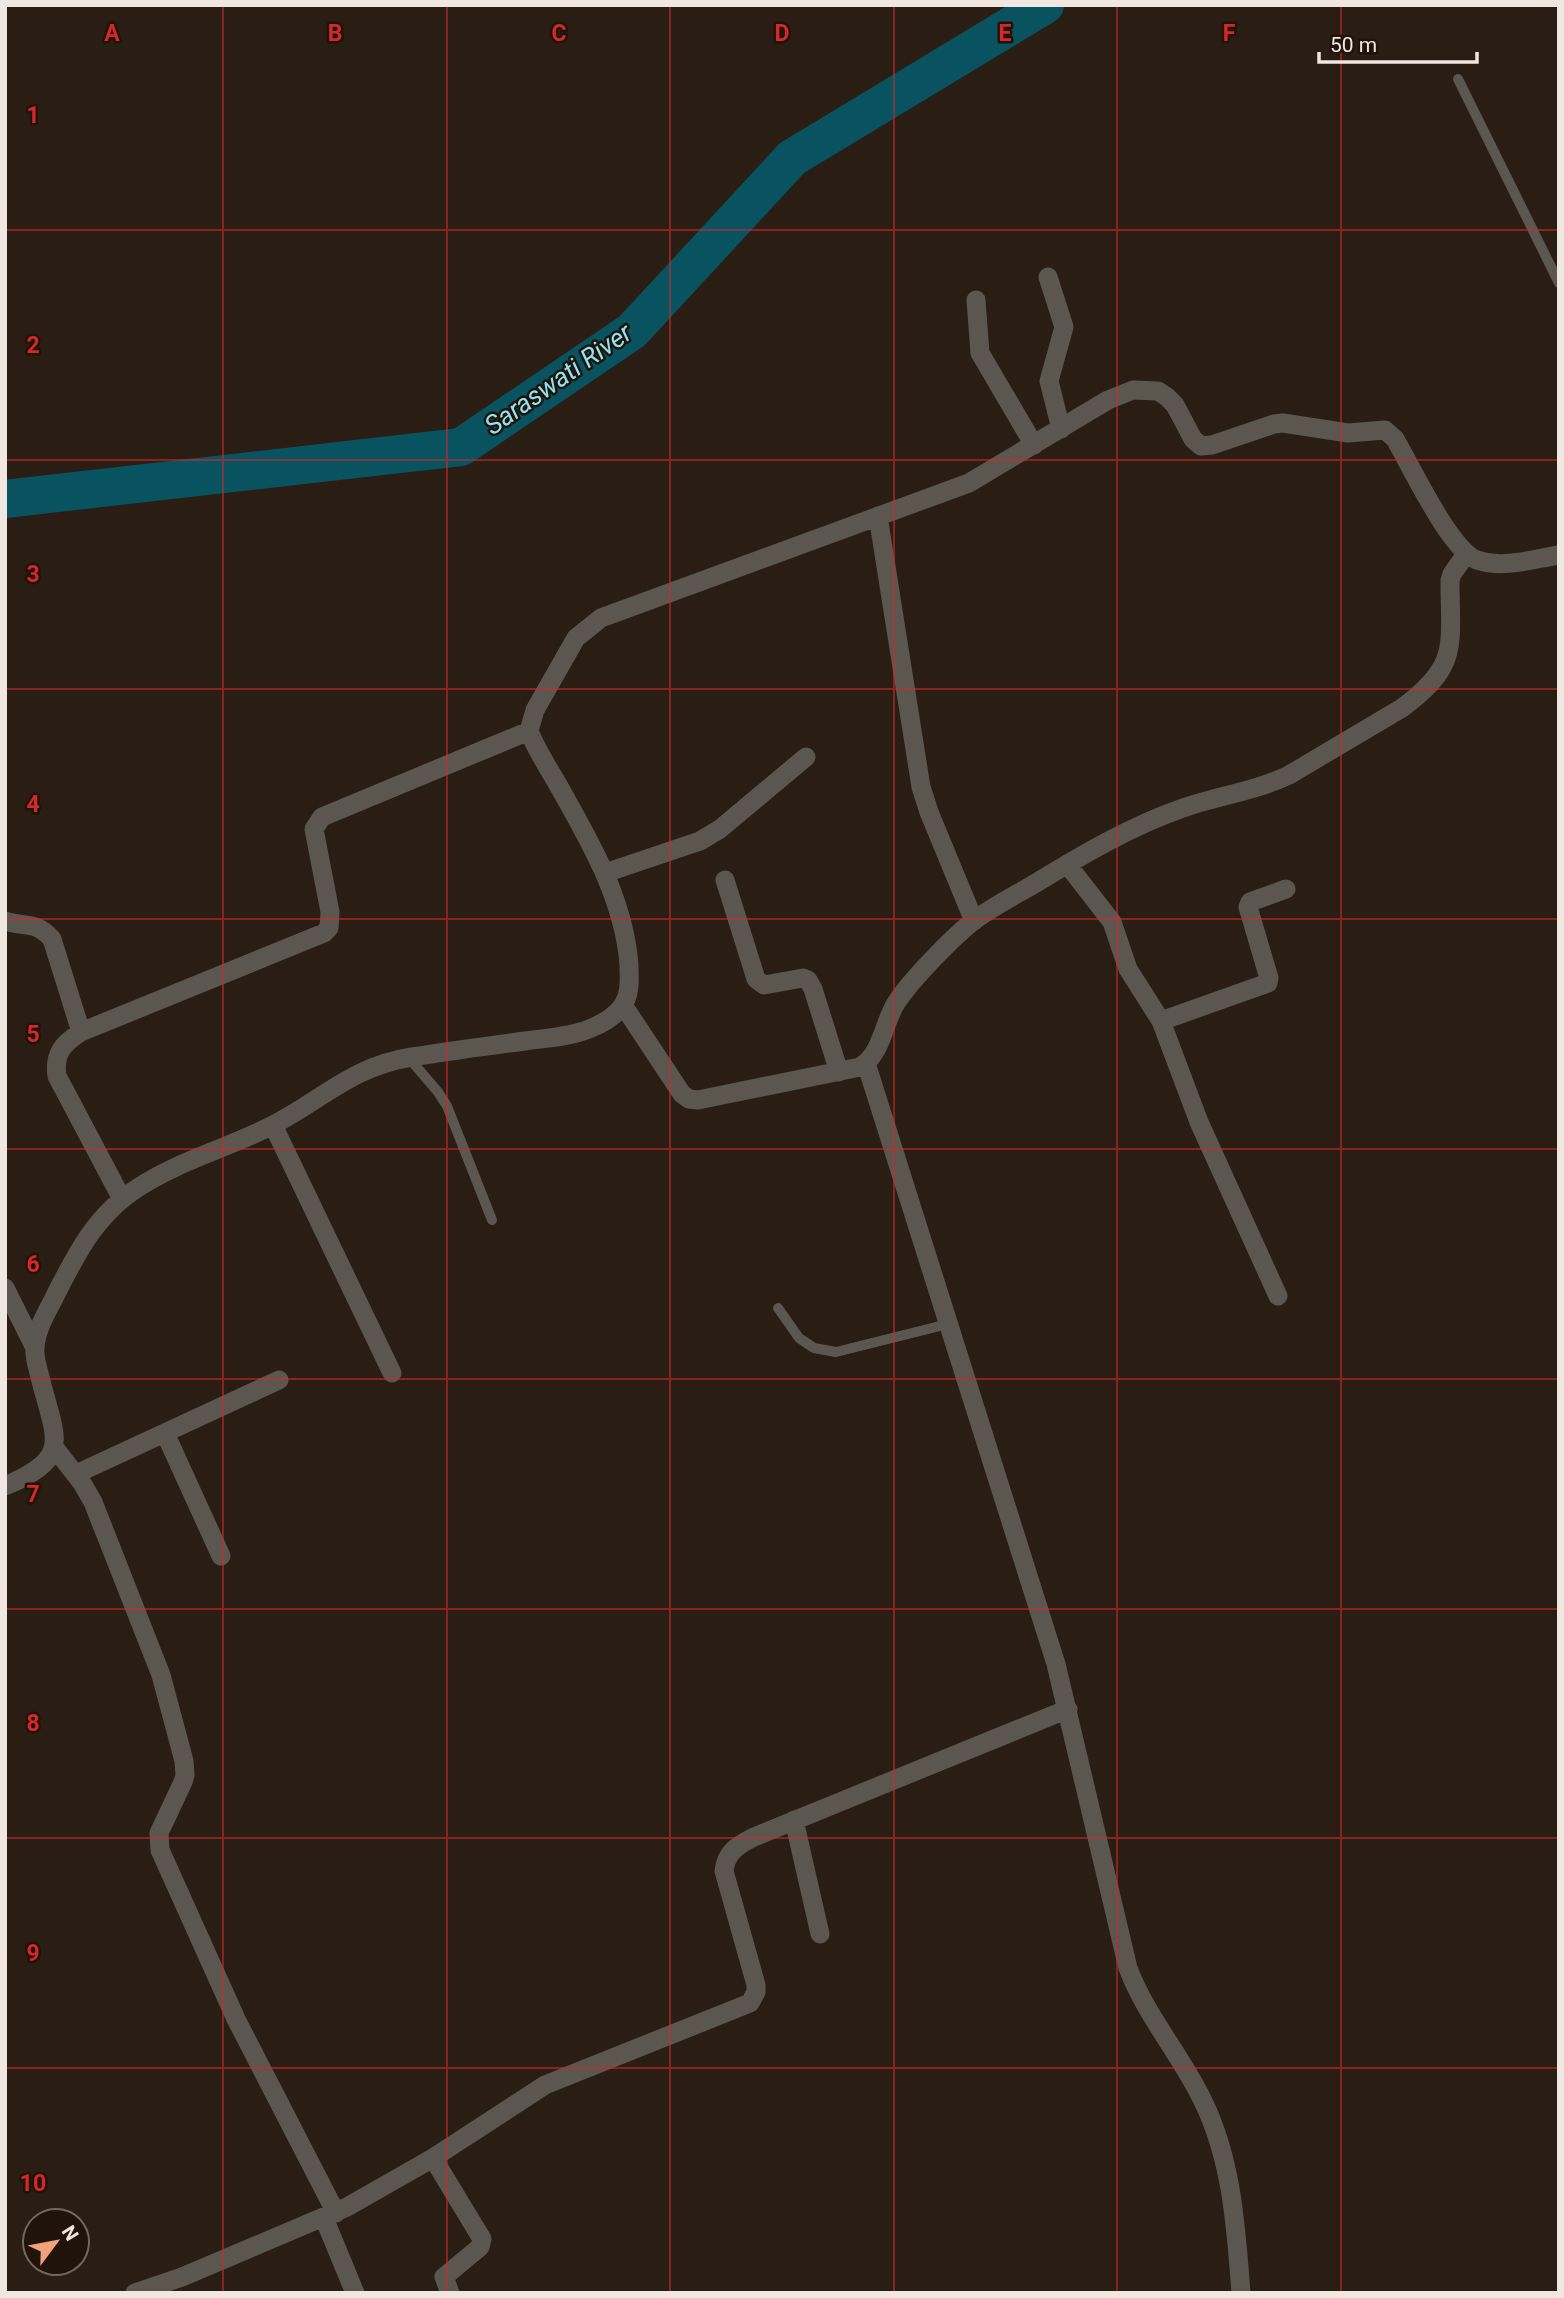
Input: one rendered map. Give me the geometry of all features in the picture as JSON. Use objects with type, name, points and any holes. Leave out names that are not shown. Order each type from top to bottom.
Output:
[{"type":"street","points":[[1048,277],[1064,327],[1049,386],[1061,429]]},
{"type":"street","points":[[976,300],[980,353],[1034,445]]},
{"type":"street","points":[[35,1348],[38,1330],[75,1254],[96,1223],[122,1199],[162,1174],[273,1125],[362,1071],[408,1058],[572,1034],[604,1022],[623,1005],[628,994],[628,954],[623,928],[605,873],[529,731],[535,710],[576,638],[601,618],[969,483],[1114,397],[1133,390],[1146,389],[1158,391],[1175,405],[1193,439],[1201,446],[1283,423],[1348,433],[1385,430],[1395,439],[1451,536],[1466,554],[1477,559],[1504,563],[1559,555]]},
{"type":"street","points":[[878,516],[921,787],[929,813],[974,921]]},
{"type":"street","points":[[623,1005],[682,1094],[690,1100],[839,1072],[866,1063],[902,995],[955,937],[974,921],[1117,837],[1181,808],[1280,779],[1418,696],[1442,672],[1448,657],[1450,580],[1466,554]]},
{"type":"street","points":[[122,1199],[57,1076],[55,1062],[60,1050],[81,1032],[317,937],[329,928],[331,921],[314,838],[314,829],[322,817],[529,731]]},
{"type":"street","points":[[605,873],[700,841],[720,829],[806,757]]},
{"type":"street","points":[[1067,864],[1112,922],[1128,969],[1161,1021],[1199,1122],[1278,1296]]},
{"type":"street","points":[[725,880],[756,979],[764,985],[803,978],[808,980],[839,1072]]},
{"type":"street","points":[[1161,1021],[1268,983],[1269,978],[1248,907],[1251,902],[1286,889]]},
{"type":"street","points":[[5,921],[31,924],[43,929],[52,939],[81,1032]]},
{"type":"street","points":[[866,1063],[1052,1651],[1128,1968],[1190,2076],[1215,2131],[1233,2204],[1241,2293]]},
{"type":"street","points":[[273,1125],[392,1373]]},
{"type":"street","points":[[5,1288],[35,1348],[54,1447],[51,1456],[39,1470],[5,1486]]},
{"type":"street","points":[[76,1474],[279,1380]]},
{"type":"street","points":[[165,1433],[221,1556]]},
{"type":"street","points":[[54,1447],[76,1474],[93,1502],[158,1667],[184,1761],[183,1782],[159,1833],[160,1850],[236,2019],[330,2215],[355,2293]]},
{"type":"street","points":[[135,2293],[182,2277],[330,2215],[433,2158],[551,2082],[750,2003],[756,1992],[755,1984],[724,1871],[725,1860],[732,1850],[742,1843],[794,1821],[1068,1709]]},
{"type":"street","points":[[794,1821],[820,1934]]},
{"type":"street","points":[[433,2158],[482,2239],[480,2247],[444,2277],[450,2293]]},
{"type":"lane","points":[[1458,79],[1559,283]]},
{"type":"lane","points":[[408,1058],[447,1105],[492,1220]]},
{"type":"lane","points":[[778,1308],[799,1338],[814,1348],[836,1352],[948,1324]]},
{"type":"waterway","name":"Saraswati River","points":[[5,499],[461,447],[632,331],[792,158],[1045,5]]}]
